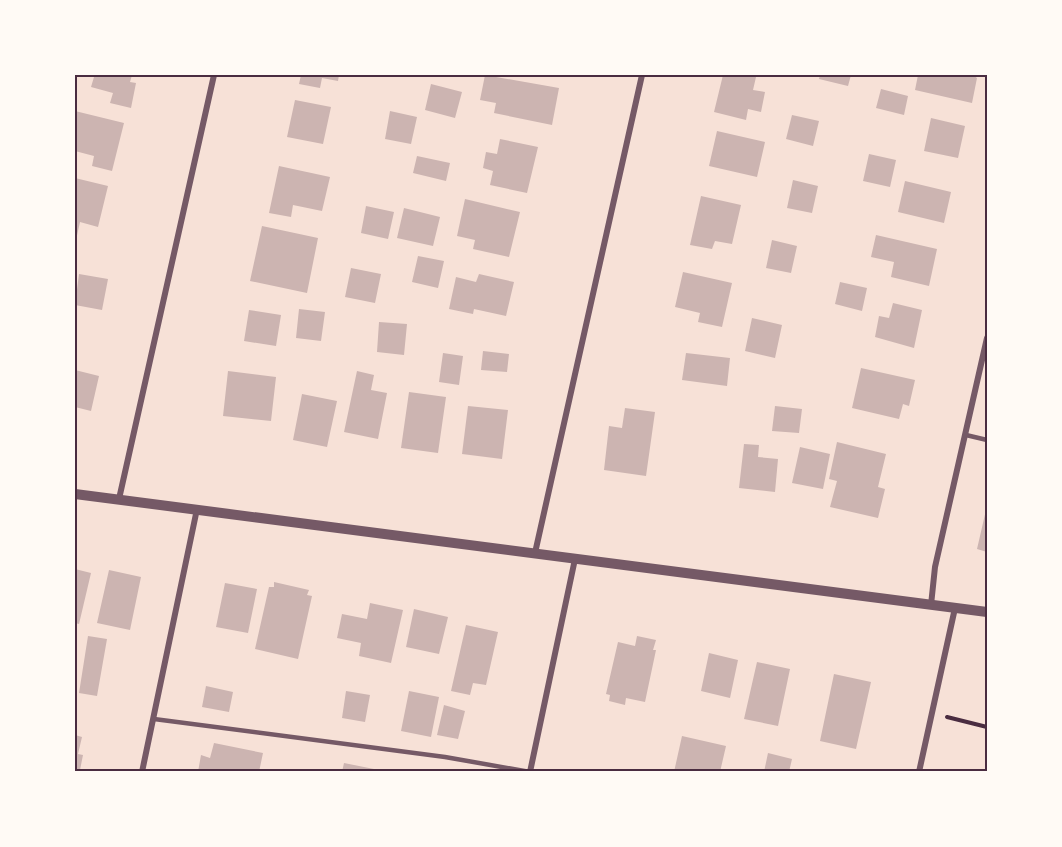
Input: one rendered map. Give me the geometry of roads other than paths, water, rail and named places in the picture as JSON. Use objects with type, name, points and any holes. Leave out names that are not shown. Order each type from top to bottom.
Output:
[{"type":"street","points":[[119,499],[214,75]]},
{"type":"street","points":[[535,553],[642,75]]},
{"type":"street","points":[[931,605],[935,567],[987,338]]},
{"type":"street","points":[[75,494],[987,612]]},
{"type":"street","points":[[142,772],[197,509]]},
{"type":"street","points":[[530,772],[575,559]]},
{"type":"street","points":[[919,772],[955,608]]},
{"type":"lane","points":[[966,435],[987,440]]},
{"type":"lane","points":[[154,718],[445,757],[530,772]]}]
